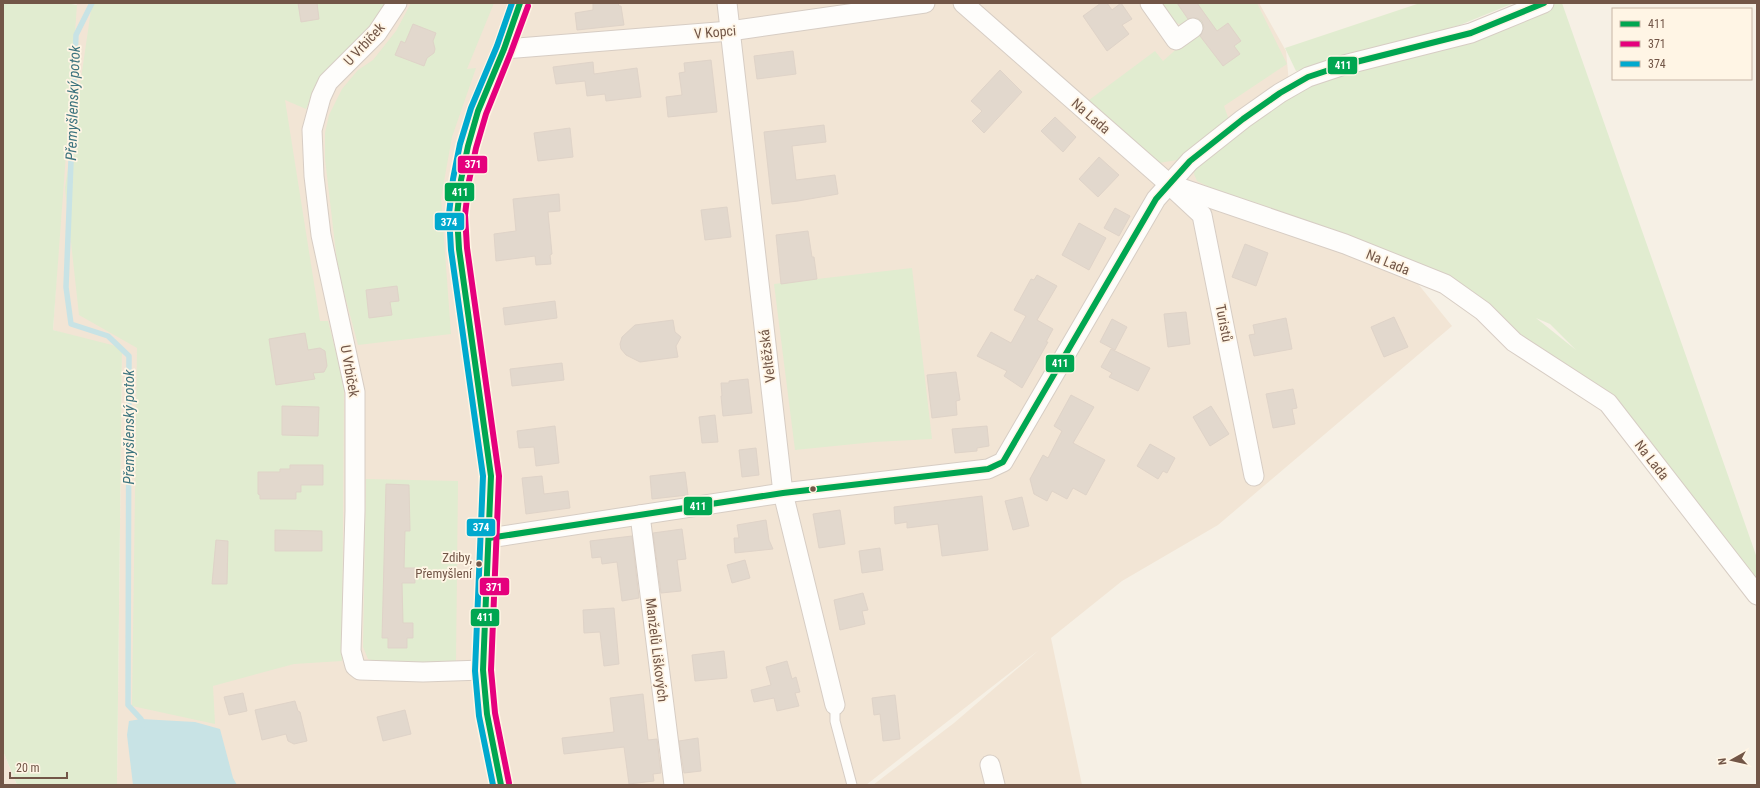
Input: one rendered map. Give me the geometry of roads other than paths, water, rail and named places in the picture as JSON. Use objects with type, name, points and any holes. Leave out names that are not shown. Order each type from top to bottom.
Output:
[{"type":"street","name":"U Vrbiček","points":[[398,3],[378,33],[328,82],[321,97],[312,130],[314,176],[321,235],[355,392],[355,511],[351,651],[355,666],[360,670],[423,672],[483,670]]},
{"type":"street","points":[[501,785],[487,714],[483,670],[491,476],[459,249],[457,215],[461,180],[468,146],[478,112],[504,49],[520,3]]},
{"type":"street","name":"Veltěžská","points":[[728,3],[783,493],[835,705]]},
{"type":"street","name":"V Kopci","points":[[504,49],[730,31],[925,3]]},
{"type":"street","name":"Na Lada","points":[[963,3],[1169,184],[1345,244],[1445,284],[1483,311],[1514,342],[1608,403],[1757,595]]},
{"type":"street","points":[[1150,3],[1176,40],[1193,28]]},
{"type":"street","points":[[489,538],[783,493],[988,469],[1003,462],[1156,199],[1190,161],[1243,119],[1280,93],[1308,77],[1344,65],[1471,33],[1544,3]]},
{"type":"street","name":"Turistů","points":[[1169,184],[1202,215],[1254,476]]},
{"type":"street","name":"Manželů Liškových","points":[[640,514],[674,785]]},
{"type":"street","points":[[990,765],[995,785]]},
{"type":"lane","points":[[835,705],[835,721],[852,785]]},
{"type":"water","points":[[141,719],[195,722],[220,729],[233,778],[237,785],[133,785],[127,735],[129,721]]},
{"type":"waterway","name":"Přemyšlenský potok","points":[[92,3],[76,35],[66,287],[71,324],[108,336],[129,356],[128,705],[141,719],[143,725]]},
{"type":"place","name":"Zdiby, Přemyšlení","points":[[479,564]]}]
